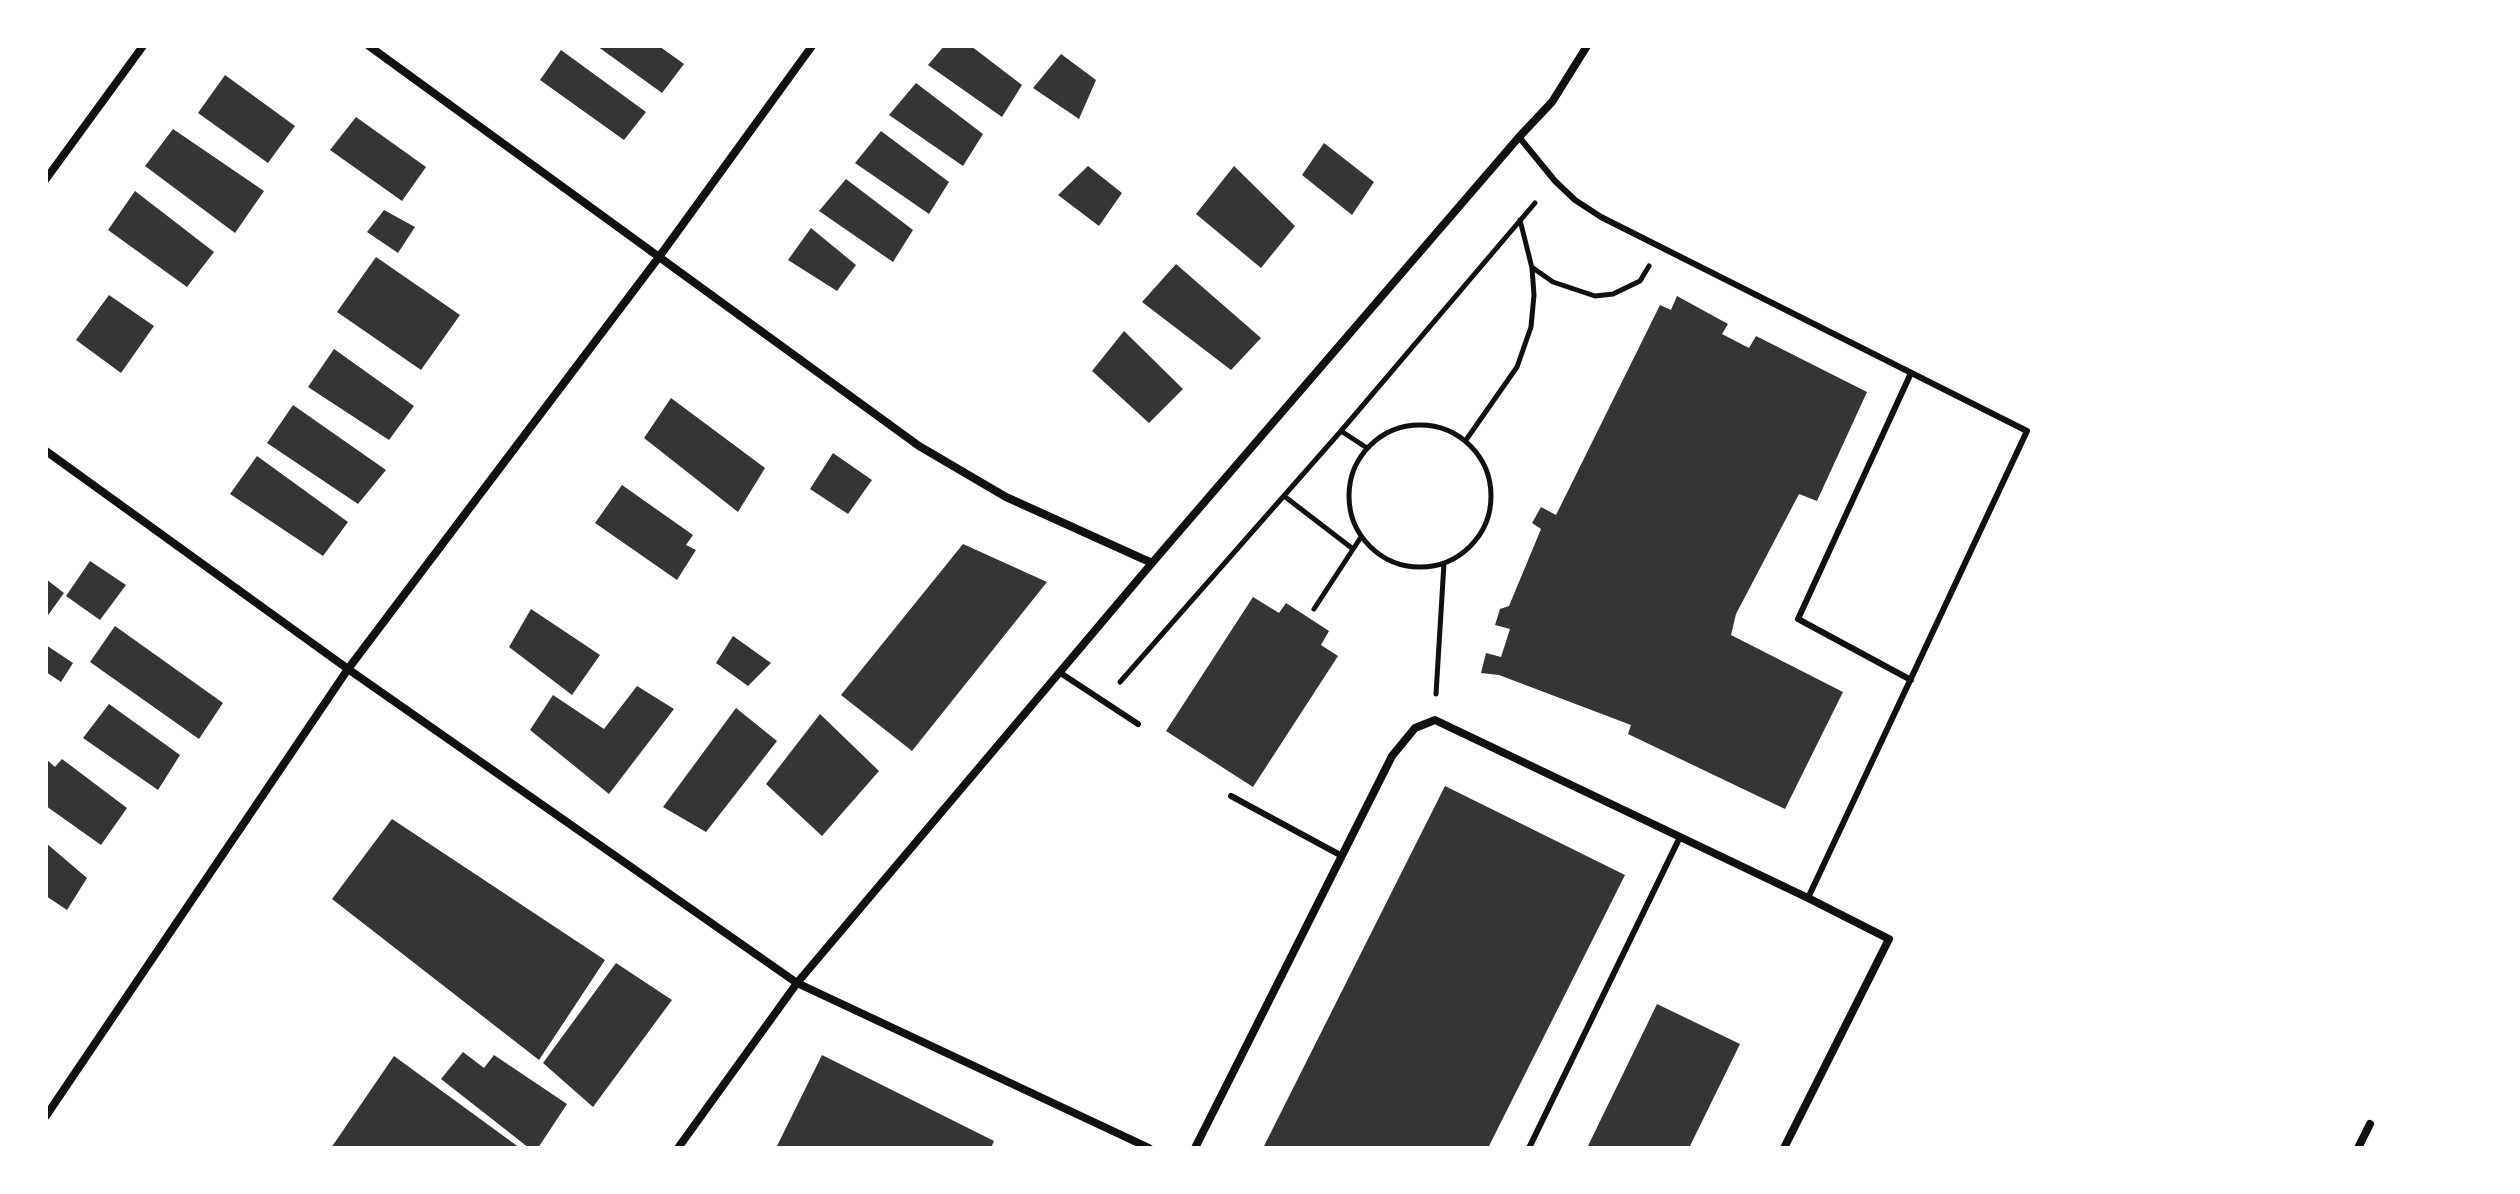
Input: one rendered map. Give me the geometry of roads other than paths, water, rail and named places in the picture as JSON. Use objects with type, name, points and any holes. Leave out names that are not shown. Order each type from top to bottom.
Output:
[{"type":"street","points":[[46,179],[143,46]]},
{"type":"street","points":[[369,46],[919,446],[1006,497],[1152,563]]},
{"type":"street","points":[[46,1116],[348,669],[659,257],[812,46]]},
{"type":"street","points":[[678,1148],[797,983],[1152,563],[1552,102],[1587,46]]},
{"type":"street","points":[[46,451],[348,669],[797,983],[1149,1148]]},
{"type":"street","points":[[1195,1148],[1392,756],[1415,728],[1435,720],[1889,939],[1784,1148]]},
{"type":"street","points":[[2358,1148],[2370,1124]]},
{"type":"lane","points":[[1519,137],[1555,181],[1575,200],[1601,217],[2027,431],[1808,898]]},
{"type":"lane","points":[[1911,373],[1798,619],[1911,680]]},
{"type":"lane","points":[[1059,672],[1138,724]]},
{"type":"lane","points":[[1231,796],[1342,856]]},
{"type":"lane","points":[[1529,1148],[1680,837]]}]
